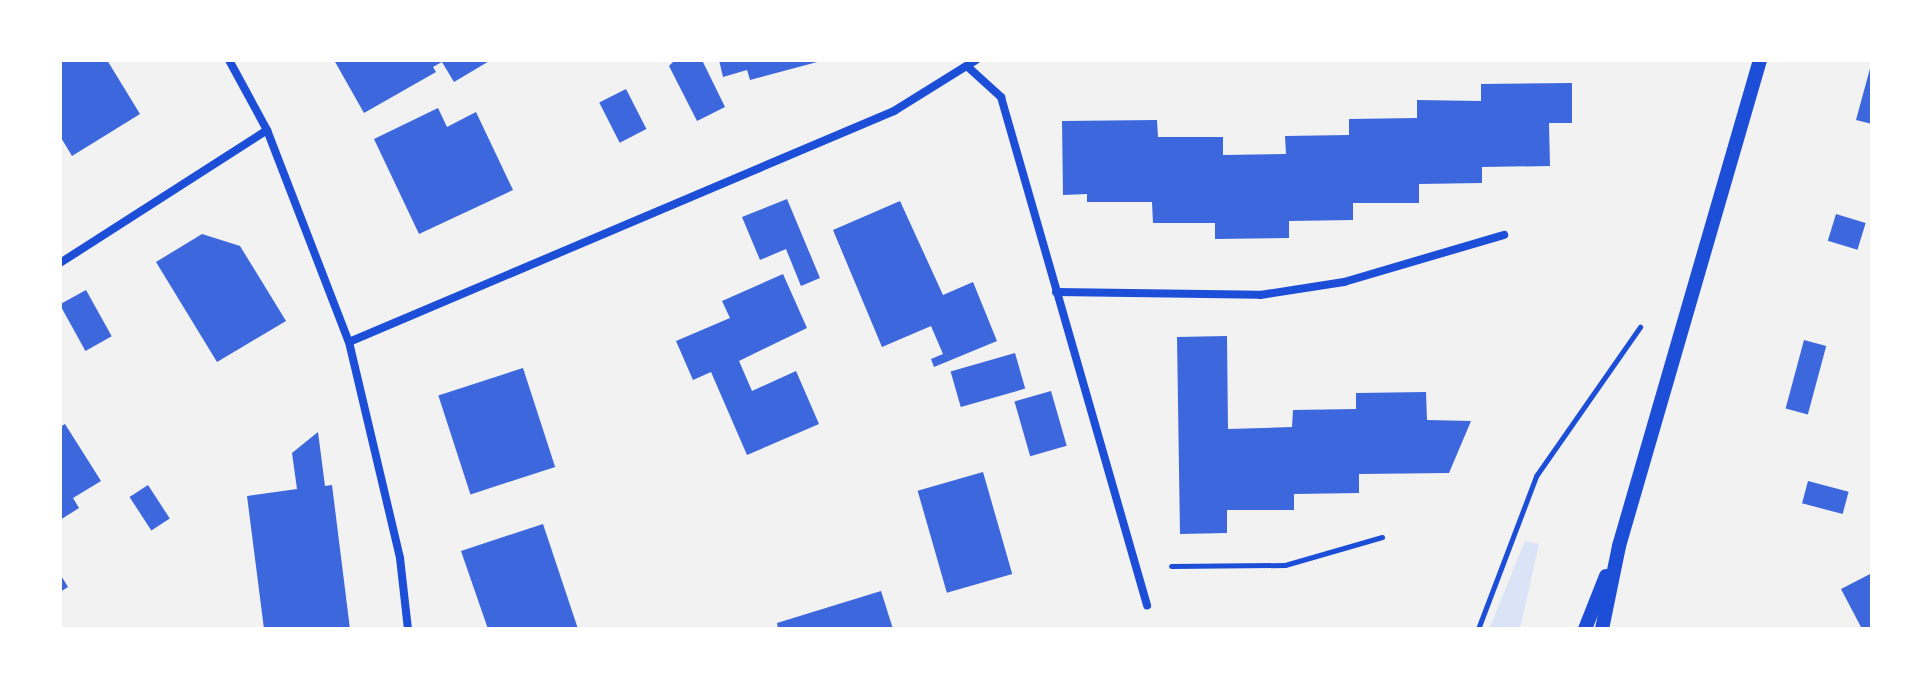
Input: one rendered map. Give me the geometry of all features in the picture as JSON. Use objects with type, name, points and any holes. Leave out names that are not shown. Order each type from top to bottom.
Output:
[{"type":"street","points":[[229,60],[267,130],[349,342],[400,558],[408,629]]},
{"type":"street","points":[[1602,629],[1619,546],[1760,60]]},
{"type":"street","points":[[349,342],[894,111],[972,63],[1001,97],[1147,605]]},
{"type":"street","points":[[60,263],[267,130]]},
{"type":"street","points":[[1056,292],[1260,295],[1344,282],[1504,235]]},
{"type":"street","points":[[1585,629],[1619,546]]},
{"type":"path","points":[[1478,629],[1536,476],[1644,321]]},
{"type":"path","points":[[1136,567],[1285,565],[1382,537]]},
{"type":"shaded area","points":[[1525,541],[1539,544],[1520,629],[1489,629]]},
{"type":"building","points":[[60,60],[107,60],[140,114],[72,156],[60,136]]},
{"type":"building","points":[[334,60],[491,60],[454,82],[442,62],[433,67],[436,72],[364,113]]},
{"type":"building","points":[[675,60],[702,60],[725,107],[697,121],[669,66]]},
{"type":"building","points":[[719,60],[821,61],[750,80],[747,70],[723,77]]},
{"type":"building","points":[[1872,66],[1872,124],[1856,120]]},
{"type":"building","points":[[1572,83],[1572,123],[1549,123],[1550,166],[1482,167],[1482,183],[1419,184],[1419,203],[1353,203],[1353,220],[1289,221],[1289,238],[1215,239],[1215,223],[1153,223],[1152,202],[1087,202],[1087,194],[1063,195],[1062,121],[1157,120],[1158,137],[1223,137],[1223,155],[1286,154],[1285,136],[1349,135],[1349,119],[1417,118],[1417,100],[1481,101],[1481,84]]},
{"type":"building","points":[[626,89],[646,129],[620,143],[599,103]]},
{"type":"building","points":[[438,108],[447,127],[476,112],[513,190],[419,234],[374,139]]},
{"type":"building","points":[[787,199],[820,278],[801,286],[786,249],[760,260],[742,217]]},
{"type":"building","points":[[900,201],[943,295],[973,282],[997,341],[934,367],[931,359],[943,354],[931,326],[882,347],[833,230]]},
{"type":"building","points":[[1836,214],[1866,223],[1857,250],[1828,241]]},
{"type":"building","points":[[202,234],[240,246],[286,321],[217,362],[156,262]]},
{"type":"building","points":[[783,274],[807,328],[739,361],[752,391],[796,371],[819,424],[747,455],[711,372],[693,380],[676,341],[730,318],[722,301]]},
{"type":"building","points":[[86,290],[112,336],[85,351],[60,304]]},
{"type":"building","points":[[1227,336],[1228,429],[1292,427],[1293,410],[1356,409],[1356,393],[1426,392],[1427,420],[1471,421],[1449,473],[1359,474],[1359,493],[1294,494],[1294,510],[1227,510],[1227,533],[1180,534],[1177,337]]},
{"type":"building","points":[[1804,340],[1826,346],[1808,415],[1786,409]]},
{"type":"building","points":[[1015,353],[1025,389],[961,407],[951,371]]},
{"type":"building","points":[[523,368],[555,467],[470,494],[438,396]]},
{"type":"building","points":[[1051,391],[1067,446],[1030,456],[1014,401]]},
{"type":"building","points":[[65,424],[101,481],[73,498],[79,508],[60,520],[60,427]]},
{"type":"building","points":[[318,432],[325,486],[332,485],[350,629],[264,629],[247,496],[297,489],[292,453]]},
{"type":"building","points":[[983,472],[1012,574],[947,593],[918,491]]},
{"type":"building","points":[[1808,481],[1849,492],[1843,514],[1802,503]]},
{"type":"building","points":[[148,485],[170,519],[151,531],[130,497]]},
{"type":"building","points":[[543,524],[578,629],[488,629],[461,551]]},
{"type":"building","points":[[1872,573],[1872,629],[1862,629],[1841,589]]},
{"type":"building","points":[[60,574],[68,587],[60,592]]},
{"type":"building","points":[[881,591],[893,629],[778,629],[777,623]]}]
